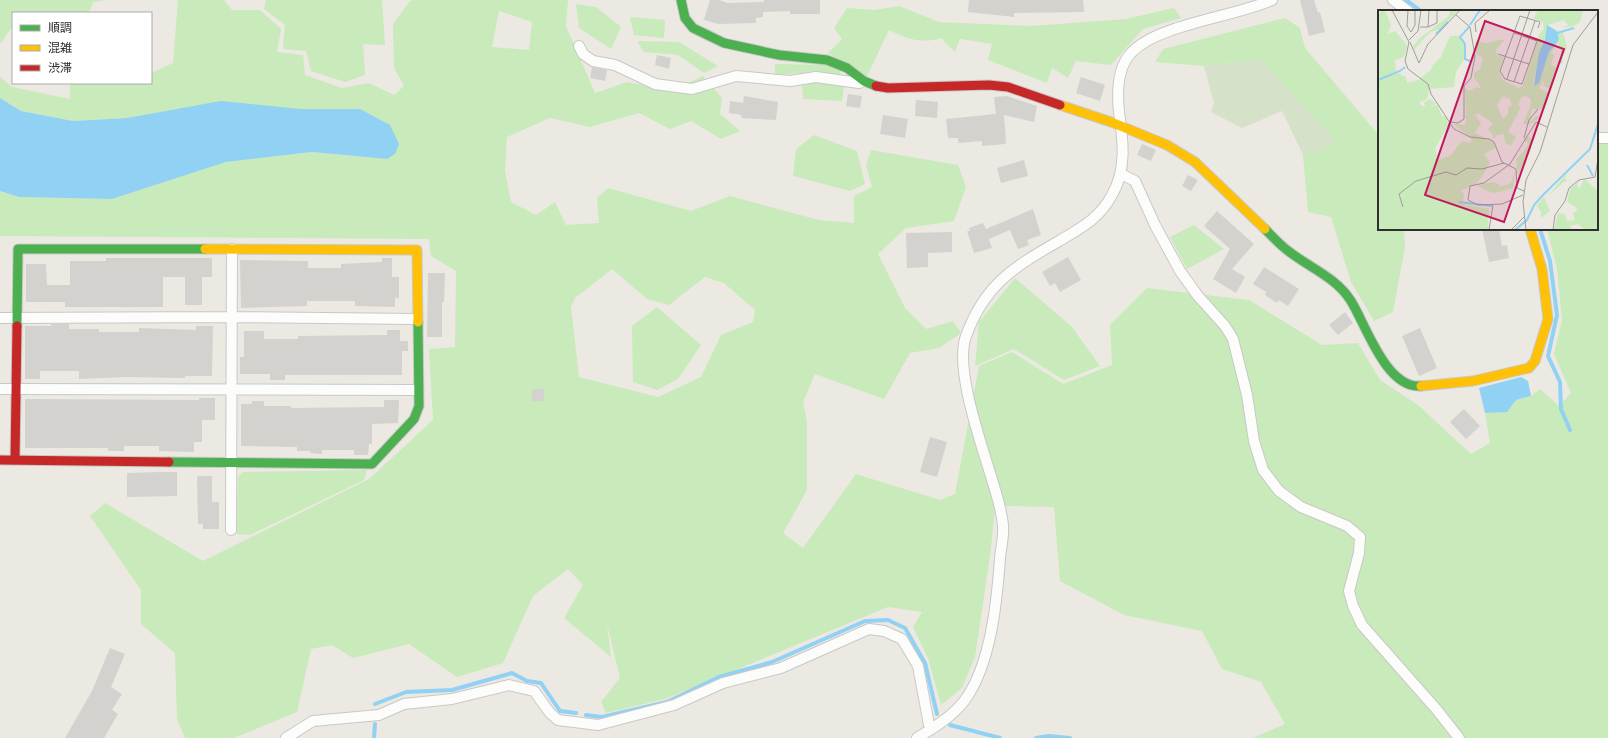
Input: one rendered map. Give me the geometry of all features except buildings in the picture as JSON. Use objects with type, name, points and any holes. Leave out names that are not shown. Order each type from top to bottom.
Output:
[{"type":"street","points":[[681,0],[685,18],[693,28],[724,43],[779,55],[827,60],[847,68],[864,81],[874,86],[888,88],[982,85],[1008,87],[1168,145],[1195,162],[1286,250],[1340,286],[1352,301],[1374,346],[1396,377],[1408,384],[1417,386],[1473,381],[1528,368],[1535,361],[1548,319],[1547,300],[1542,269],[1530,230]]},
{"type":"street","points":[[917,738],[947,718],[965,701],[975,683],[984,660],[997,600],[1003,527],[997,495],[972,412],[963,361],[965,339],[985,296],[1003,277],[1030,257],[1088,224],[1100,214],[1112,195],[1121,174],[1123,148],[1117,92],[1121,71],[1130,54],[1146,42],[1169,32],[1272,0]]},
{"type":"street","points":[[1393,0],[1407,10]]},
{"type":"street","points":[[579,46],[583,54],[594,61],[616,65],[655,84],[692,89],[736,76],[790,81],[816,77],[859,83],[864,81]]},
{"type":"street","points":[[1121,174],[1135,181],[1155,225],[1180,271],[1198,296],[1225,326],[1233,339],[1247,395],[1254,441],[1263,470],[1278,491],[1301,507],[1347,526],[1360,537],[1359,553],[1349,591],[1353,606],[1362,625],[1437,710],[1459,738]]},
{"type":"street","points":[[0,460],[372,464],[414,419],[419,406],[417,250],[18,249],[14,460]]},
{"type":"street","points":[[231,530],[232,249]]},
{"type":"street","points":[[0,318],[232,317],[417,319]]},
{"type":"street","points":[[0,390],[418,390]]},
{"type":"street","points":[[286,738],[313,721],[379,715],[404,704],[452,699],[508,685],[534,691],[550,713],[558,720],[598,725],[674,706],[723,683],[781,668],[869,629],[884,631],[902,639],[918,666],[930,730]]},
{"type":"green space","points":[[0,0],[106,0],[93,2],[89,12],[12,12],[12,27],[0,44]]},
{"type":"green space","points":[[178,0],[224,0],[232,10],[260,10],[281,29],[277,52],[303,55],[305,75],[342,88],[369,83],[394,95],[404,86],[394,68],[393,24],[410,1],[568,0],[566,26],[595,93],[627,82],[672,90],[703,76],[722,98],[720,114],[740,131],[721,139],[691,121],[670,129],[639,113],[590,127],[550,118],[507,137],[505,171],[511,202],[536,215],[555,202],[566,225],[599,223],[597,198],[608,188],[691,211],[730,196],[819,220],[854,223],[854,196],[872,187],[866,165],[871,150],[958,165],[966,187],[954,221],[906,228],[878,254],[905,308],[926,329],[953,321],[961,333],[939,348],[910,353],[884,399],[815,374],[803,402],[807,422],[807,490],[783,533],[803,548],[856,474],[940,500],[955,494],[979,366],[1012,352],[1063,384],[1112,365],[1110,325],[1147,288],[1249,300],[1322,345],[1358,343],[1380,380],[1418,405],[1471,454],[1490,443],[1485,413],[1506,412],[1516,400],[1531,396],[1540,389],[1559,406],[1571,393],[1554,354],[1562,320],[1557,269],[1547,230],[1598,230],[1598,143],[1608,143],[1608,738],[1253,738],[1285,724],[1261,682],[1222,669],[1202,631],[1124,615],[1060,581],[1054,507],[1007,506],[995,510],[990,556],[975,657],[962,688],[941,705],[928,658],[913,627],[922,612],[888,607],[665,699],[606,713],[601,702],[620,678],[607,624],[611,657],[564,618],[583,585],[568,569],[533,596],[503,663],[457,677],[409,644],[353,658],[332,645],[311,649],[297,712],[234,738],[185,738],[177,719],[175,653],[141,624],[141,590],[90,516],[105,503],[203,561],[369,479],[433,420],[429,349],[455,347],[456,271],[431,256],[429,239],[0,236],[0,191],[19,197],[112,199],[226,162],[312,152],[387,159],[360,109],[300,109],[73,121],[21,111],[0,98],[0,77],[12,87],[70,99],[70,84],[152,84],[152,73],[173,63]],"holes":[[[499,11],[532,22],[529,50],[492,47]],[[612,269],[647,299],[669,305],[705,277],[724,283],[755,310],[753,322],[721,335],[701,377],[658,397],[579,377],[571,307],[575,298]]]},
{"type":"green space","points":[[266,0],[382,0],[385,45],[363,44],[365,75],[345,82],[311,71],[306,51],[283,49],[285,25],[264,9]]},
{"type":"green space","points":[[576,4],[596,7],[621,27],[611,49],[579,28]]},
{"type":"green space","points":[[899,6],[939,22],[1031,26],[1126,19],[1174,8],[1181,18],[1143,29],[1111,65],[1076,61],[1068,78],[1052,68],[1047,83],[988,60],[992,44],[960,39],[955,52],[941,38],[927,41],[914,40],[889,30],[867,76],[828,53],[842,39],[834,28],[847,8],[874,10]]},
{"type":"green space","points":[[630,17],[665,20],[664,38],[634,35]]},
{"type":"green space","points":[[1285,18],[1300,28],[1305,48],[1376,132],[1378,137],[1378,230],[1404,230],[1405,247],[1393,312],[1374,321],[1351,282],[1331,217],[1308,212],[1303,155],[1324,150],[1261,60],[1204,66],[1155,62],[1163,49]]},
{"type":"green space","points":[[637,41],[679,42],[718,66],[704,73],[678,55],[644,52]]},
{"type":"green space","points":[[1261,60],[1334,139],[1324,150],[1303,155],[1282,111],[1242,128],[1211,112],[1214,103],[1204,66]]},
{"type":"green space","points":[[775,64],[828,65],[841,69],[840,77],[815,72],[775,75]]},
{"type":"green space","points":[[815,82],[844,86],[842,101],[803,99],[802,85]]},
{"type":"green space","points":[[814,135],[857,151],[865,184],[850,191],[793,176],[796,149]]},
{"type":"green space","points":[[1194,225],[1224,249],[1187,269],[1170,237]]},
{"type":"green space","points":[[1015,278],[1072,327],[1100,366],[1064,380],[1014,349],[975,366],[979,322]]},
{"type":"green space","points":[[657,307],[701,345],[678,379],[657,390],[633,382],[632,326]]},
{"type":"green space","points":[[367,470],[364,480],[250,535],[237,534],[238,477],[243,472]]},
{"type":"water","points":[[0,98],[21,111],[73,121],[127,118],[221,101],[300,109],[360,109],[390,125],[399,144],[395,154],[387,159],[312,152],[226,162],[112,199],[19,197],[0,191]]},
{"type":"water","points":[[1521,377],[1528,381],[1531,396],[1516,400],[1507,412],[1485,413],[1479,388]]},
{"type":"waterway","points":[[1406,0],[1420,10]]},
{"type":"waterway","points":[[1540,230],[1550,261],[1557,315],[1548,356],[1560,382],[1561,409],[1570,430]]},
{"type":"waterway","points":[[586,715],[602,717],[667,702],[719,677],[772,662],[865,621],[888,620],[905,628],[925,663],[937,714]]},
{"type":"waterway","points":[[375,704],[406,692],[452,690],[512,673],[527,681],[541,683],[560,711],[576,713]]},
{"type":"waterway","points":[[374,738],[375,724]]},
{"type":"waterway","points":[[950,725],[1000,738]]},
{"type":"waterway","points":[[1036,738],[1049,736],[1070,738]]},
{"type":"traffic: fast","points":[[681,0],[685,18],[693,28],[724,43],[779,55],[827,60],[847,68],[864,81],[876,86]]},
{"type":"traffic: fast","points":[[1265,229],[1287,250],[1338,285],[1351,301],[1378,354],[1387,367],[1397,377],[1409,384],[1421,386]]},
{"type":"traffic: fast","points":[[17,326],[18,249],[205,249]]},
{"type":"traffic: fast","points":[[169,462],[372,464],[414,419],[419,406],[418,322]]},
{"type":"traffic: slow","points":[[1060,105],[1111,122],[1167,145],[1195,162],[1265,229]]},
{"type":"traffic: slow","points":[[1421,386],[1473,381],[1529,368],[1535,361],[1548,319],[1542,269],[1530,230]]},
{"type":"traffic: slow","points":[[205,249],[417,250],[418,322]]},
{"type":"traffic: jam","points":[[876,86],[888,88],[989,85],[1008,87],[1060,105]]},
{"type":"traffic: jam","points":[[15,460],[17,326]]},
{"type":"traffic: jam","points":[[0,460],[169,462]]}]
